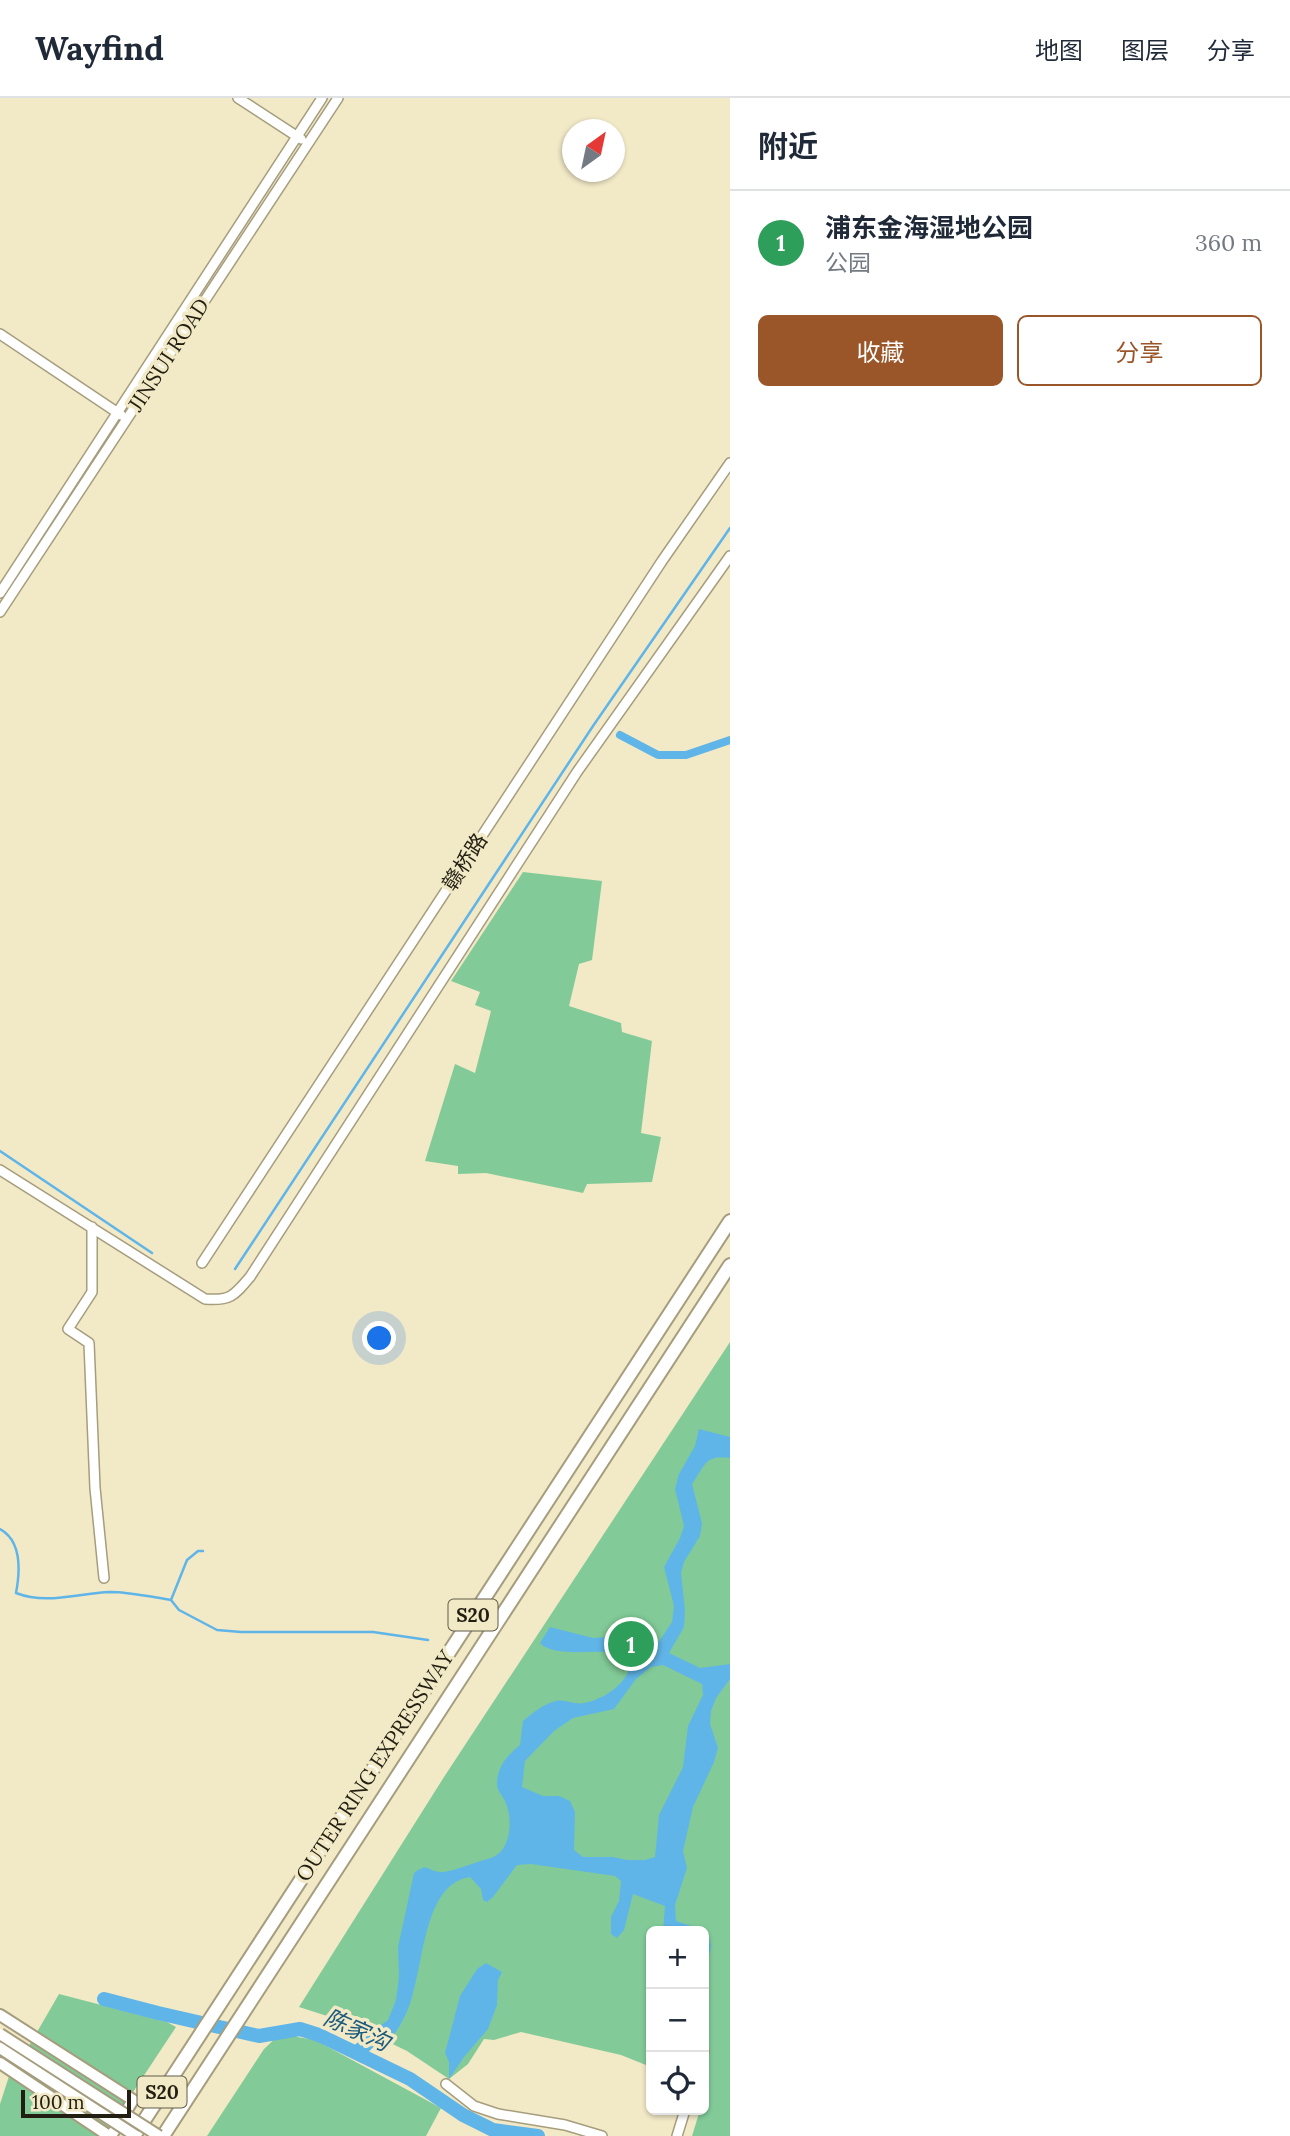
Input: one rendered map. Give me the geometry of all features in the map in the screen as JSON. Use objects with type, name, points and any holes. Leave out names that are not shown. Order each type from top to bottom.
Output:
[{"type":"highway","name":"OUTER RING EXPRESSWAY","points":[[135,2136],[730,1221]]},
{"type":"highway","name":"OUTER RING EXPRESSWAY","points":[[161,2136],[730,1265]]},
{"type":"main road","points":[[0,2015],[133,2100],[110,2136],[0,2063]]},
{"type":"main road","points":[[0,2034],[161,2136]]},
{"type":"main road","points":[[0,2048],[135,2136]]},
{"type":"street","points":[[239,98],[308,144]]},
{"type":"street","name":"JINSUI ROAD","points":[[0,593],[322,98]]},
{"type":"street","name":"JINSUI ROAD","points":[[0,612],[338,98]]},
{"type":"street","points":[[0,334],[127,419]]},
{"type":"street","name":"赣桥路","points":[[202,1263],[662,561],[730,463]]},
{"type":"street","points":[[0,1170],[205,1299],[224,1300],[235,1294],[250,1277],[577,772],[730,556]]},
{"type":"street","points":[[92,1227],[92,1292],[68,1329],[89,1343],[95,1488],[104,1578]]},
{"type":"street","points":[[446,2084],[474,2106],[565,2125],[602,2136]]},
{"type":"street","points":[[677,2136],[683,2115]]},
{"type":"green space","points":[[523,872],[602,881],[592,960],[579,964],[569,1006],[621,1023],[622,1032],[652,1041],[641,1133],[661,1137],[652,1182],[587,1184],[583,1193],[486,1173],[458,1174],[458,1166],[425,1161],[455,1064],[475,1073],[491,1011],[475,1005],[480,992],[451,981]]},
{"type":"green space","points":[[730,1342],[730,2136],[692,2136],[698,2115],[709,2115],[709,1926],[646,1926],[646,2065],[621,2055],[521,2032],[494,2040],[484,2039],[468,2064],[449,2079],[407,2051],[349,2023],[299,2007],[444,1777]]},
{"type":"green space","points":[[59,1994],[167,2022],[176,2027],[104,2136],[0,2136],[0,2104],[15,2058],[22,2058]]},
{"type":"green space","points":[[280,2034],[315,2040],[441,2108],[426,2136],[207,2136],[264,2049]]},
{"type":"water","points":[[699,1429],[730,1437],[730,1458],[710,1460],[692,1484],[702,1523],[700,1536],[684,1562],[681,1573],[684,1627],[669,1653],[700,1668],[730,1664],[730,1679],[716,1698],[711,1711],[710,1724],[718,1748],[693,1807],[683,1851],[687,1868],[675,1905],[676,1921],[691,1926],[663,1926],[665,1906],[633,1894],[624,1930],[617,1938],[611,1934],[611,1917],[619,1901],[621,1881],[615,1876],[531,1864],[517,1865],[487,1902],[483,1900],[481,1889],[470,1877],[453,1883],[441,1896],[432,1914],[411,2000],[398,2028],[364,2057],[349,2049],[388,2020],[396,2000],[399,1977],[398,1947],[414,1873],[425,1868],[440,1872],[450,1871],[491,1858],[503,1849],[510,1825],[508,1808],[497,1781],[505,1760],[520,1745],[523,1721],[552,1702],[580,1703],[599,1698],[615,1689],[630,1668],[631,1660],[619,1654],[570,1652],[545,1647],[540,1643],[550,1627],[593,1638],[636,1635],[656,1646],[672,1622],[674,1606],[664,1567],[684,1526],[675,1489],[679,1474],[695,1446]],"holes":[[[663,1665],[702,1684],[703,1695],[688,1726],[683,1767],[659,1815],[655,1857],[645,1860],[583,1857],[574,1850],[575,1812],[570,1801],[559,1796],[543,1796],[522,1787],[525,1761],[554,1731],[573,1718],[614,1709],[636,1679],[651,1667]]]},
{"type":"water","points":[[486,1963],[502,1972],[498,1980],[497,2005],[488,2029],[449,2079],[449,2062],[445,2053],[460,1996],[477,1969]]},
{"type":"waterway","points":[[235,1269],[593,726],[730,528]]},
{"type":"waterway","points":[[620,735],[658,755],[686,755],[730,740]]},
{"type":"waterway","points":[[0,1151],[152,1253]]},
{"type":"waterway","points":[[0,1529],[7,1534],[16,1549],[16,1593],[39,1598],[110,1592],[171,1600],[187,1560],[198,1551],[203,1551]]},
{"type":"waterway","points":[[171,1600],[179,1610],[217,1630],[373,1632],[428,1640]]},
{"type":"waterway","name":"陈家沟","points":[[104,1999],[259,2036],[300,2029],[319,2035],[410,2079],[463,2115],[493,2130],[538,2136]]},
{"type":"place","name":"浦东金海湿地公园","points":[[631,1644]]}]
